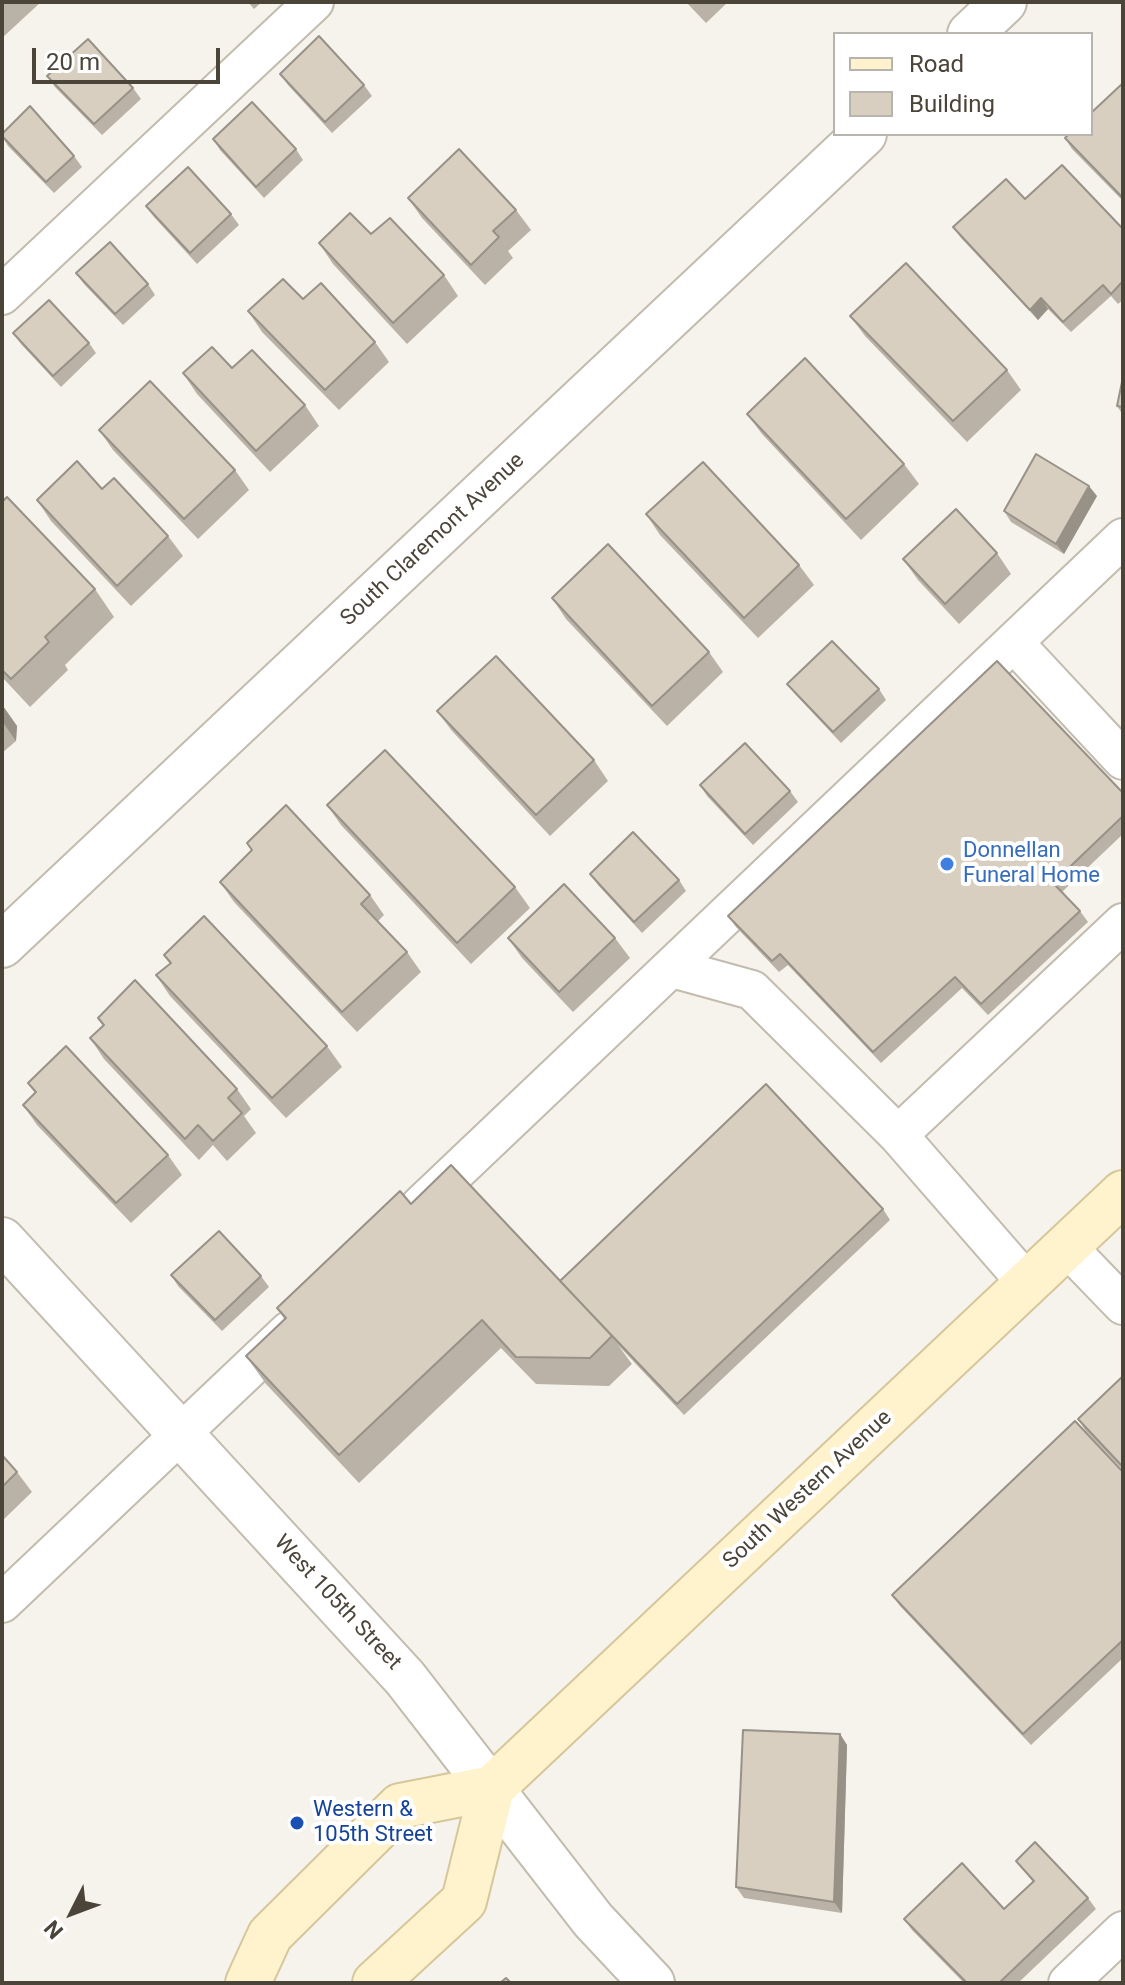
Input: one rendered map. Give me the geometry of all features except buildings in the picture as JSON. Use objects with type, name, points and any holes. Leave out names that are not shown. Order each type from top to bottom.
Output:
[{"type":"main road","name":"South Western Avenue","points":[[492,1788],[1123,1193]]},
{"type":"main road","points":[[248,1983],[270,1935],[400,1806],[492,1788],[464,1901],[375,1983]]},
{"type":"street","points":[[972,32],[1004,2]]},
{"type":"street","name":"South Claremont Avenue","points":[[2,945],[862,136]]},
{"type":"street","name":"West 105th Street","points":[[2,1240],[405,1678],[593,1920],[652,1983]]},
{"type":"lane","points":[[2,295],[314,2]]},
{"type":"lane","points":[[397,1228],[1014,643],[1117,556]]},
{"type":"lane","points":[[1014,643],[1123,760]]},
{"type":"lane","points":[[898,1135],[1123,923]]},
{"type":"lane","points":[[672,968],[752,990],[898,1135],[1027,1283]]},
{"type":"lane","points":[[1066,1246],[1123,1305]]},
{"type":"lane","points":[[2,1603],[317,1304]]},
{"type":"lane","points":[[1068,1983],[1123,1931]]},
{"type":"place","name":"Donnellan Funeral Home","points":[[947,864]]},
{"type":"place","name":"Western & 105th Street","points":[[297,1823]]}]
